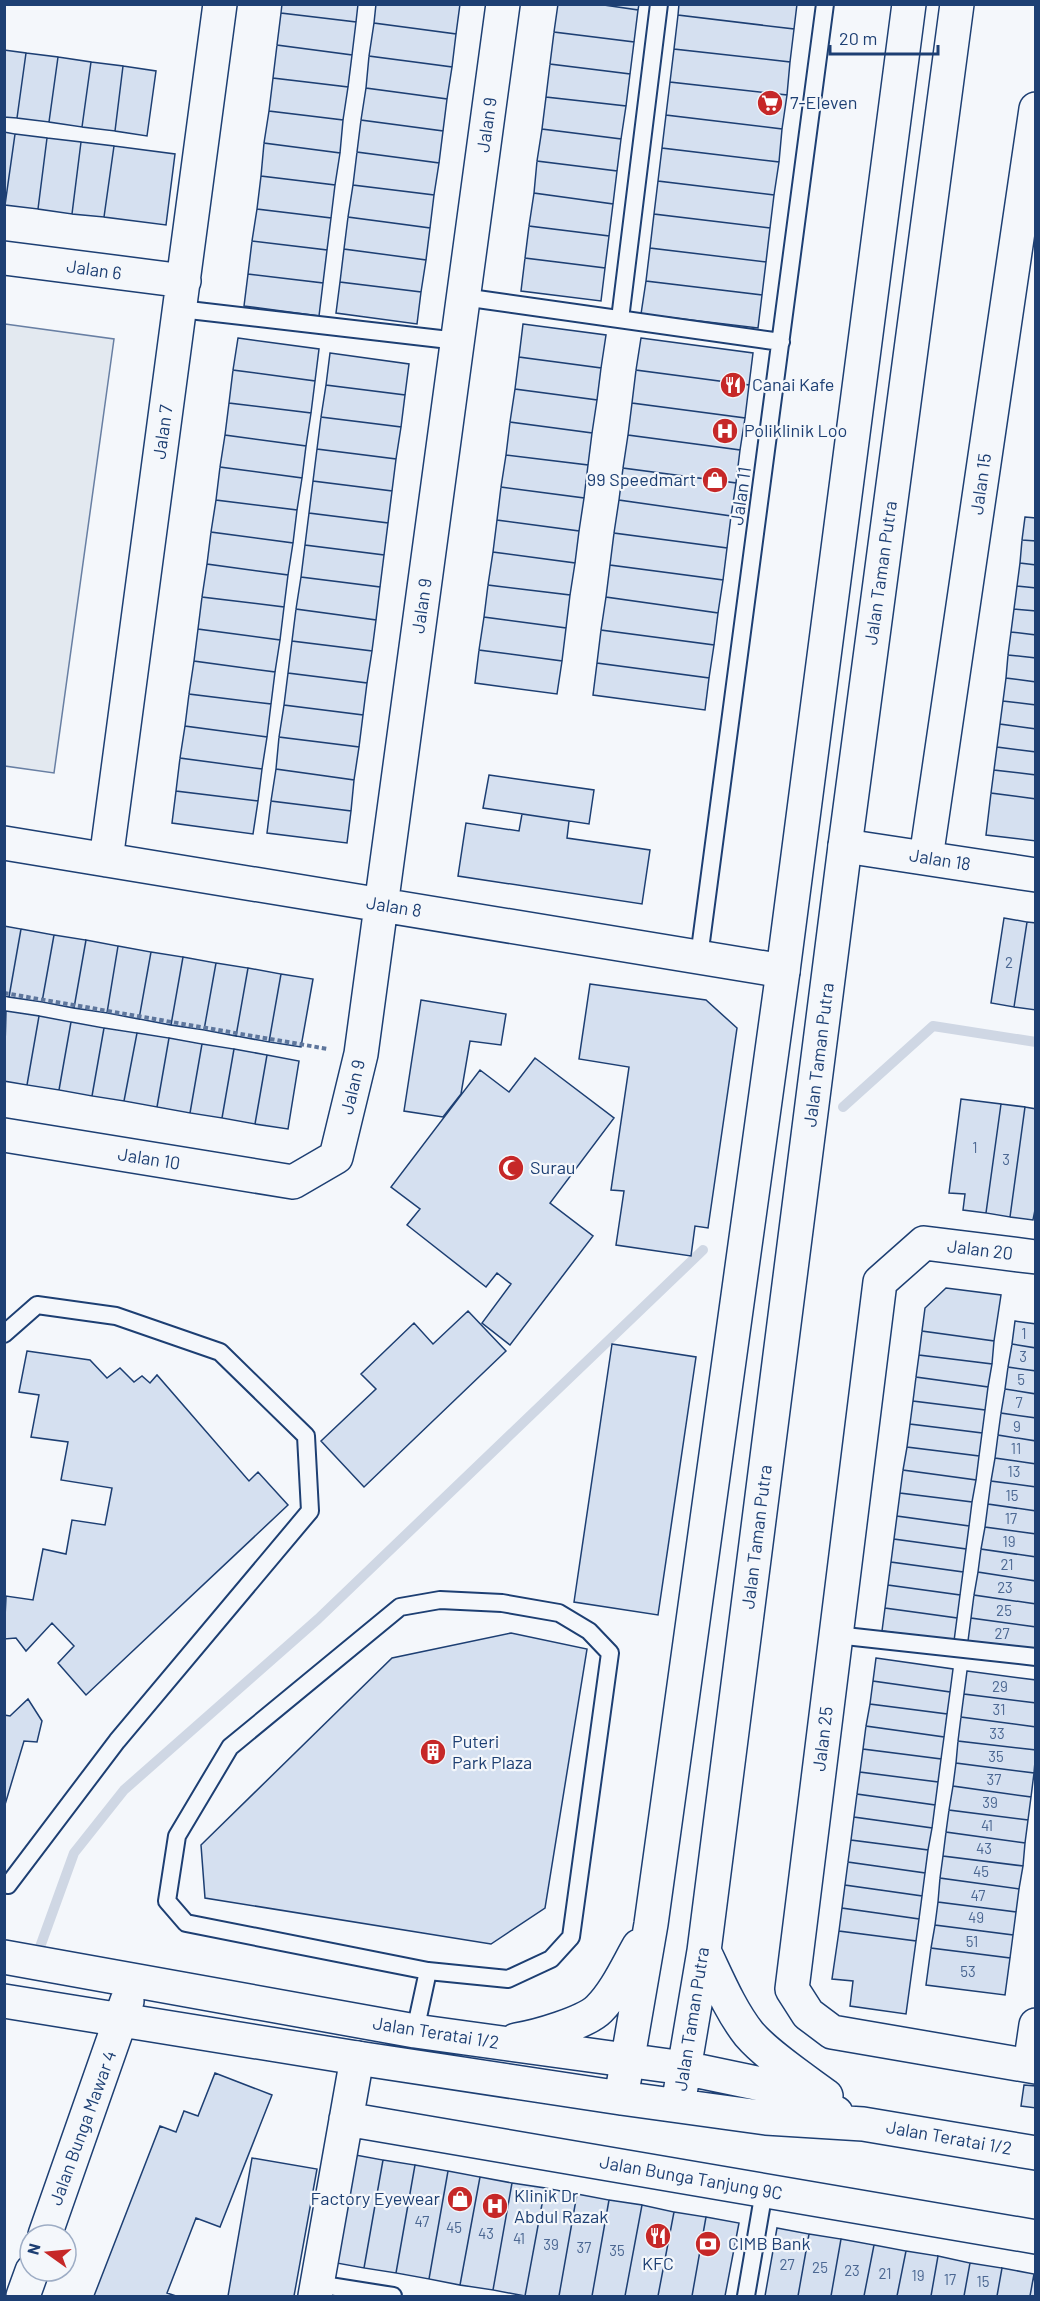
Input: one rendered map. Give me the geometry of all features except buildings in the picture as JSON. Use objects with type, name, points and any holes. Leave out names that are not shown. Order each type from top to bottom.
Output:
[{"type":"street","name":"Jalan 7","points":[[106,860],[220,4]]},
{"type":"street","name":"Jalan 9","points":[[294,1182],[336,1157],[361,1054],[503,4]]},
{"type":"street","points":[[621,2098],[651,1924],[783,971],[909,4]]},
{"type":"street","name":"Jalan Taman Putra","points":[[678,2106],[704,1951],[845,846],[957,4]]},
{"type":"street","name":"Jalan 15","points":[[926,858],[1035,109]]},
{"type":"street","name":"Jalan 6","points":[[4,258],[182,295]]},
{"type":"street","name":"Jalan 8","points":[[4,843],[783,971]]},
{"type":"street","name":"Jalan 18","points":[[845,846],[1035,875]]},
{"type":"street","name":"Jalan 10","points":[[4,1136],[294,1182]]},
{"type":"street","name":"Jalan 20","points":[[924,1243],[1035,1257]]},
{"type":"street","name":"Jalan 25","points":[[924,1243],[880,1282],[792,1989],[808,2014],[832,2032],[1033,2066]]},
{"type":"street","points":[[496,2043],[537,2037],[597,2011],[614,1990],[651,1924]]},
{"type":"street","points":[[704,1951],[749,2034],[787,2067],[863,2124]]},
{"type":"street","name":"Jalan Teratai 1/2","points":[[4,1957],[415,2031],[684,2068],[766,2085],[863,2124]]},
{"type":"street","name":"Jalan Bunga Mawar 4","points":[[49,2223],[134,1980]]},
{"type":"street","name":"Jalan Teratai 1/2","points":[[4,2001],[621,2098],[766,2118],[863,2124],[1035,2153]]},
{"type":"street","points":[[1033,2066],[1035,2025]]},
{"type":"street","points":[[316,2290],[357,2058]]},
{"type":"street","name":"Jalan Bunga Tanjung 9C","points":[[346,2119],[1035,2237]]},
{"type":"lane","points":[[620,320],[659,4]]},
{"type":"lane","name":"Jalan 11","points":[[699,957],[825,4]]},
{"type":"lane","points":[[182,295],[458,341]]},
{"type":"lane","points":[[463,297],[781,342]]},
{"type":"lane","points":[[4,1335],[37,1305],[116,1316],[220,1352],[306,1436],[310,1511],[117,1741],[8,1885],[4,1884]]},
{"type":"lane","points":[[440,1600],[502,1603],[559,1612],[589,1631],[610,1653],[571,1936],[552,1959],[508,1978],[428,1971],[186,1923],[167,1901],[177,1836],[230,1747],[400,1606],[440,1600]]},
{"type":"lane","points":[[836,1635],[1035,1656]]},
{"type":"lane","points":[[415,2031],[428,1971]]},
{"type":"lane","points":[[746,2296],[764,2191]]},
{"type":"lane","points":[[316,2290],[393,2296]]},
{"type":"path","points":[[4,993],[361,1054]]},
{"type":"shaded area","points":[[5,324],[114,339],[54,773],[5,766]]},
{"type":"waterway","points":[[843,1107],[933,1026],[1036,1042]]},
{"type":"waterway","points":[[36,1958],[74,1853],[124,1790],[318,1619],[703,1250]]},
{"type":"place","name":"7-Eleven","points":[[770,103]]},
{"type":"place","name":"Canai Kafe","points":[[733,385]]},
{"type":"place","name":"Poliklinik Loo","points":[[725,431]]},
{"type":"place","name":"99 Speedmart","points":[[715,480]]},
{"type":"place","name":"Surau","points":[[511,1168]]},
{"type":"place","name":"Puteri Park Plaza","points":[[433,1752]]},
{"type":"place","name":"Factory Eyewear","points":[[460,2199]]},
{"type":"place","name":"Klinik Dr Abdul Razak","points":[[495,2206]]},
{"type":"place","name":"KFC","points":[[658,2236]]},
{"type":"place","name":"CIMB Bank","points":[[708,2244]]}]
